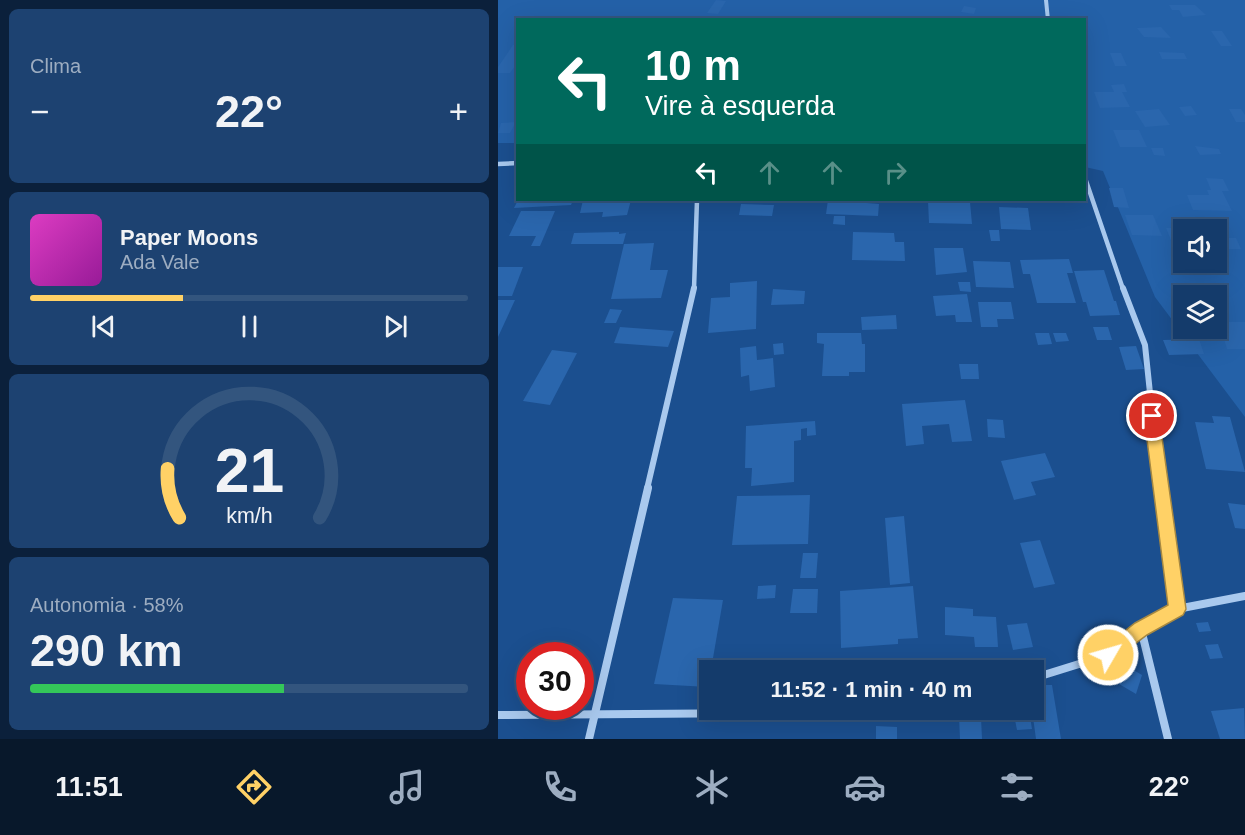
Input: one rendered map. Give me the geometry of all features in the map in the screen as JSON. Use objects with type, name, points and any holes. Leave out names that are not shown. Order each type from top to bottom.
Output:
[{"type":"street","points":[[1046,0],[1048,18]]},
{"type":"street","points":[[498,164],[516,164]]},
{"type":"street","points":[[1086,181],[1144,345],[1156,463],[1177,609]]},
{"type":"street","points":[[589,739],[694,289],[697,201]]},
{"type":"street","points":[[1044,675],[1108,655],[1141,629],[1177,609],[1245,596]]},
{"type":"street","points":[[1141,629],[1168,739]]},
{"type":"street","points":[[498,715],[699,713]]},
{"type":"shaded area","points":[[498,0],[1245,0],[1245,417],[1186,339],[1227,339],[1227,285],[1173,285],[1173,321],[1155,297],[1103,171],[1086,167],[1086,18],[516,18],[516,143],[498,143]]},
{"type":"building","points":[[716,0],[726,1],[718,14],[707,13]]},
{"type":"building","points":[[1169,5],[1195,5],[1206,15],[1183,17],[1179,10],[1172,10]]},
{"type":"building","points":[[964,6],[976,8],[974,14],[961,12]]},
{"type":"building","points":[[1161,27],[1171,38],[1144,37],[1137,28]]},
{"type":"building","points":[[1211,31],[1222,31],[1232,46],[1221,46]]},
{"type":"building","points":[[513,45],[516,45],[516,65],[510,73],[498,73],[498,67]]},
{"type":"building","points":[[1159,52],[1184,53],[1187,59],[1162,59]]},
{"type":"building","points":[[1110,53],[1121,53],[1127,66],[1115,66]]},
{"type":"building","points":[[1124,84],[1127,92],[1122,92],[1130,107],[1100,108],[1094,92],[1114,92],[1111,85]]},
{"type":"building","points":[[1191,106],[1197,115],[1185,116],[1179,107]]},
{"type":"building","points":[[1159,109],[1170,125],[1145,127],[1135,111]]},
{"type":"building","points":[[1229,109],[1241,109],[1245,115],[1245,122],[1236,122]]},
{"type":"building","points":[[516,122],[510,133],[498,133],[501,123]]},
{"type":"building","points":[[1113,130],[1139,130],[1147,147],[1120,147]]},
{"type":"building","points":[[1195,146],[1219,149],[1221,154],[1200,155]]},
{"type":"building","points":[[1151,148],[1163,148],[1165,156],[1154,155]]},
{"type":"building","points":[[1206,178],[1223,179],[1229,191],[1222,191],[1232,211],[1193,210],[1187,195],[1209,195],[1207,190],[1211,190]]},
{"type":"building","points":[[1109,188],[1123,188],[1129,208],[1114,207]]},
{"type":"building","points":[[518,201],[573,201],[571,205],[514,208]]},
{"type":"building","points":[[583,201],[631,201],[627,215],[602,217],[603,212],[580,213]]},
{"type":"building","points":[[788,201],[788,203],[749,202]]},
{"type":"building","points":[[828,201],[879,204],[878,216],[826,214]]},
{"type":"building","points":[[928,201],[970,202],[972,224],[929,223]]},
{"type":"building","points":[[741,204],[774,205],[772,216],[739,215]]},
{"type":"building","points":[[999,207],[1028,208],[1031,230],[1001,229]]},
{"type":"building","points":[[521,211],[555,211],[540,246],[531,246],[536,236],[509,236]]},
{"type":"building","points":[[1125,215],[1153,215],[1162,236],[1132,235]]},
{"type":"building","points":[[834,216],[845,216],[845,225],[833,224]]},
{"type":"building","points":[[1166,228],[1173,228],[1173,245]]},
{"type":"building","points":[[989,230],[999,230],[1000,241],[991,241]]},
{"type":"building","points":[[619,232],[619,234],[626,233],[623,244],[571,244],[574,233]]},
{"type":"building","points":[[853,232],[894,233],[895,242],[904,242],[905,261],[852,260]]},
{"type":"building","points":[[1227,238],[1236,238],[1241,249],[1227,249]]},
{"type":"building","points":[[654,243],[650,270],[668,270],[661,298],[611,299],[624,244]]},
{"type":"building","points":[[934,248],[963,248],[967,272],[936,275]]},
{"type":"building","points":[[1069,259],[1073,273],[1067,273],[1076,303],[1037,303],[1030,274],[1023,274],[1020,260]]},
{"type":"building","points":[[973,261],[1010,262],[1014,288],[976,287]]},
{"type":"building","points":[[498,267],[523,267],[512,296],[498,296]]},
{"type":"building","points":[[1104,270],[1120,315],[1090,316],[1086,302],[1083,302],[1074,271]]},
{"type":"building","points":[[757,281],[756,329],[708,333],[711,298],[730,297],[730,283]]},
{"type":"building","points":[[958,282],[970,282],[971,292],[960,291]]},
{"type":"building","points":[[773,289],[805,291],[804,304],[771,305]]},
{"type":"building","points":[[967,294],[972,322],[956,322],[955,315],[936,316],[933,296]]},
{"type":"building","points":[[498,300],[515,300],[498,337]]},
{"type":"building","points":[[978,302],[1011,302],[1014,319],[997,319],[998,327],[981,327]]},
{"type":"building","points":[[610,309],[622,310],[616,323],[604,323]]},
{"type":"building","points":[[896,315],[897,329],[862,330],[861,317]]},
{"type":"building","points":[[1227,322],[1245,322],[1245,349],[1227,349],[1224,339],[1227,339]]},
{"type":"building","points":[[620,327],[674,331],[668,347],[614,343]]},
{"type":"building","points":[[1093,327],[1108,327],[1112,340],[1097,340]]},
{"type":"building","points":[[817,333],[861,333],[862,344],[865,344],[865,372],[849,372],[849,376],[822,376],[824,344],[817,343]]},
{"type":"building","points":[[1035,333],[1049,333],[1052,344],[1038,345]]},
{"type":"building","points":[[1053,333],[1066,333],[1069,341],[1056,342]]},
{"type":"building","points":[[1199,339],[1204,354],[1169,355],[1163,340]]},
{"type":"building","points":[[783,343],[784,354],[774,355],[773,344]]},
{"type":"building","points":[[756,346],[757,360],[773,358],[775,387],[750,391],[749,375],[741,377],[740,348]]},
{"type":"building","points":[[1136,346],[1144,369],[1126,370],[1119,347]]},
{"type":"building","points":[[552,350],[577,353],[550,405],[523,401]]},
{"type":"building","points":[[959,364],[978,364],[979,379],[961,379]]},
{"type":"building","points":[[965,400],[972,441],[952,442],[949,424],[922,426],[924,444],[906,446],[902,404]]},
{"type":"building","points":[[1212,416],[1230,417],[1245,472],[1206,469],[1195,422],[1214,423]]},
{"type":"building","points":[[987,419],[1003,420],[1005,438],[988,437]]},
{"type":"building","points":[[815,421],[816,435],[807,436],[807,428],[801,429],[801,440],[794,441],[794,482],[751,486],[752,468],[745,468],[746,426]]},
{"type":"building","points":[[1045,453],[1055,477],[1031,482],[1036,495],[1014,500],[1001,461]]},
{"type":"building","points":[[810,495],[808,544],[732,545],[737,496]]},
{"type":"building","points":[[1228,503],[1245,505],[1245,529],[1235,528]]},
{"type":"building","points":[[904,516],[910,583],[890,585],[885,518]]},
{"type":"building","points":[[1040,540],[1055,584],[1034,588],[1020,543]]},
{"type":"building","points":[[803,553],[818,553],[816,578],[800,578]]},
{"type":"building","points":[[776,585],[775,598],[757,599],[758,586]]},
{"type":"building","points":[[913,586],[918,638],[898,639],[898,644],[841,648],[840,591]]},
{"type":"building","points":[[793,589],[818,589],[817,613],[790,613]]},
{"type":"building","points":[[673,598],[723,600],[713,660],[699,660],[699,686],[654,684]]},
{"type":"building","points":[[945,607],[973,609],[973,616],[996,617],[998,647],[975,647],[974,637],[945,635]]},
{"type":"building","points":[[1208,622],[1211,631],[1199,632],[1196,623]]},
{"type":"building","points":[[1027,623],[1033,647],[1013,650],[1007,625]]},
{"type":"building","points":[[1218,644],[1223,658],[1210,659],[1205,645]]},
{"type":"building","points":[[1125,665],[1142,675],[1136,694],[1119,684]]},
{"type":"building","points":[[1044,685],[1052,685],[1061,739],[1036,739],[1033,720],[1044,720]]},
{"type":"building","points":[[1244,708],[1245,739],[1220,739],[1211,711]]},
{"type":"building","points":[[959,720],[981,720],[982,739],[960,739]]},
{"type":"building","points":[[1015,720],[1031,720],[1032,729],[1017,730]]},
{"type":"building","points":[[876,726],[897,727],[897,739],[876,739]]},
{"type":"route","points":[[1108,655],[1141,629],[1177,609],[1156,463],[1152,416]]}]
